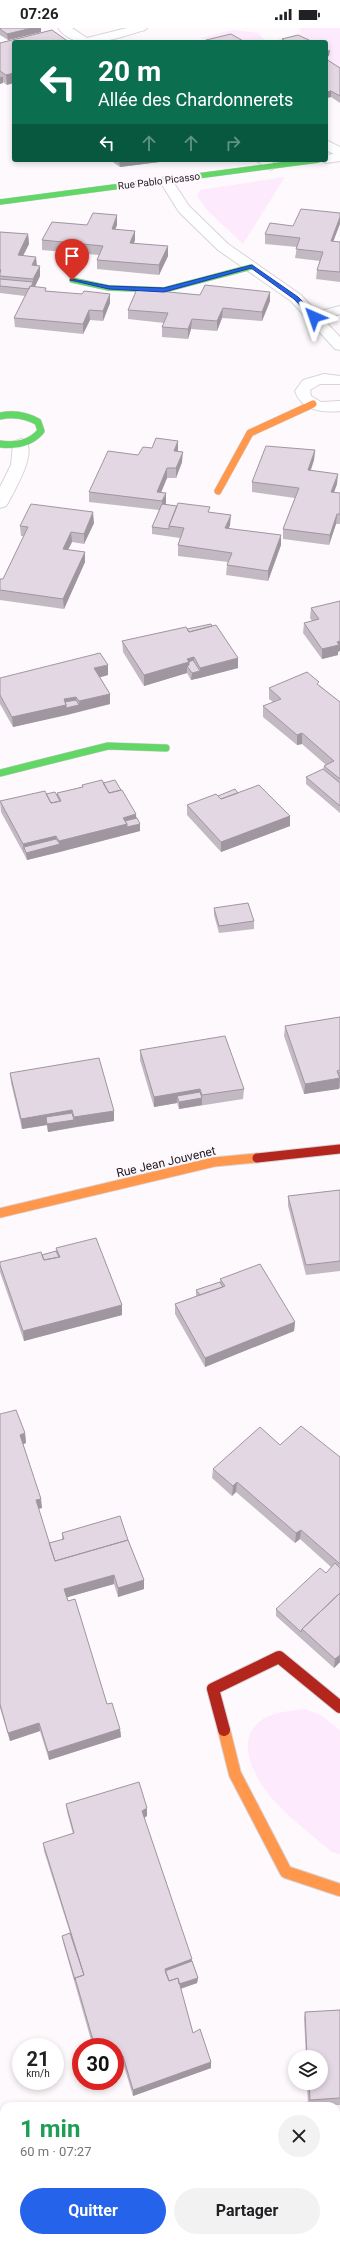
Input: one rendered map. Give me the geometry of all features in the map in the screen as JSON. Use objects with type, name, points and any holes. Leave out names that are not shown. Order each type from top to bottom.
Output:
[{"type":"street","points":[[64,28],[82,40]]},
{"type":"street","points":[[93,40],[141,28]]},
{"type":"street","points":[[328,145],[340,153]]},
{"type":"street","points":[[328,159],[340,157]]},
{"type":"street","name":"Rue Pablo Picasso","points":[[0,202],[165,180],[266,163],[283,162]]},
{"type":"street","points":[[165,180],[184,209],[224,247],[296,298],[340,346]]},
{"type":"street","points":[[72,280],[109,288],[164,290],[252,266]]},
{"type":"street","points":[[314,317],[340,310]]},
{"type":"street","points":[[339,378],[317,380],[304,386],[302,396],[313,404],[328,407],[340,406]]},
{"type":"street","points":[[218,490],[250,433],[313,404]]},
{"type":"street","points":[[0,416],[20,415],[38,422],[41,431],[39,435],[21,444],[0,444]]},
{"type":"street","points":[[0,503],[19,466],[21,444]]},
{"type":"street","points":[[0,773],[108,746],[166,748]]},
{"type":"street","name":"Rue Jean Jouvenet","points":[[0,1213],[214,1162],[340,1149]]},
{"type":"street","points":[[340,1707],[279,1657],[213,1689],[235,1774],[286,1872],[340,1890]]},
{"type":"shaded area","points":[[340,28],[340,74],[328,66],[328,40],[278,40],[301,34],[299,29]]},
{"type":"shaded area","points":[[233,30],[258,33],[265,40],[205,40],[200,38]]},
{"type":"shaded area","points":[[285,177],[243,244],[208,211],[197,196],[200,190]]},
{"type":"shaded area","points":[[305,1709],[322,1716],[340,1730],[340,1854],[332,1852],[279,1806],[257,1777],[249,1754],[248,1743],[251,1732],[258,1723],[274,1714]]},
{"type":"building","points":[[0,28],[32,28],[7,34]]},
{"type":"building","points":[[52,30],[66,40],[12,40]]},
{"type":"building","points":[[231,34],[242,40],[206,40]]},
{"type":"building","points":[[298,35],[309,40],[284,40],[282,39]]},
{"type":"building","points":[[12,40],[12,74],[6,75],[0,71],[0,43]]},
{"type":"building","points":[[328,60],[340,68],[340,96],[331,91],[328,92]]},
{"type":"building","points":[[301,209],[340,213],[340,217],[331,241],[340,242],[340,272],[317,270],[323,252],[296,249],[300,238],[265,234],[270,223],[293,226]]},
{"type":"building","points":[[93,213],[117,215],[112,229],[135,231],[130,243],[168,246],[159,265],[97,260],[103,246],[42,240],[52,222],[87,225]]},
{"type":"building","points":[[0,232],[28,234],[18,255],[36,257],[32,265],[40,266],[33,279],[0,276]]},
{"type":"building","points":[[0,279],[33,282],[29,289],[0,286]]},
{"type":"building","points":[[205,285],[270,292],[262,312],[223,308],[217,321],[192,319],[188,329],[162,327],[168,313],[128,310],[137,289],[200,295]]},
{"type":"building","points":[[30,286],[46,288],[45,291],[82,294],[84,291],[110,294],[103,311],[89,310],[83,324],[14,318]]},
{"type":"building","points":[[156,438],[178,441],[174,451],[183,452],[176,468],[167,468],[157,492],[166,493],[162,501],[89,492],[108,451],[138,455],[143,447],[152,448]]},
{"type":"building","points":[[266,446],[315,450],[308,470],[338,474],[331,492],[340,493],[340,514],[337,514],[330,535],[283,529],[299,488],[252,482]]},
{"type":"building","points":[[178,503],[210,507],[208,512],[231,515],[225,528],[281,535],[268,571],[227,565],[232,553],[178,545],[184,528],[169,526]]},
{"type":"building","points":[[31,504],[93,512],[84,534],[71,532],[63,549],[85,552],[63,599],[0,590],[0,579],[3,579],[28,527],[20,526]]},
{"type":"building","points":[[162,504],[177,506],[169,529],[152,527]]},
{"type":"building","points":[[340,601],[340,641],[337,642],[339,645],[322,649],[304,623],[319,619],[311,608]]},
{"type":"building","points":[[211,624],[212,626],[189,632],[187,629]]},
{"type":"building","points":[[216,625],[238,658],[200,668],[194,657],[187,659],[189,662],[144,675],[122,641],[186,627],[189,632]]},
{"type":"building","points":[[100,653],[108,665],[94,668],[110,694],[79,701],[76,697],[64,699],[66,705],[12,717],[0,695],[0,678]]},
{"type":"building","points":[[193,660],[200,671],[192,673],[187,666],[189,665],[189,662]]},
{"type":"building","points":[[307,672],[319,682],[317,684],[340,702],[340,779],[324,766],[334,761],[302,733],[297,735],[263,706],[281,699],[269,688]]},
{"type":"building","points":[[76,700],[79,705],[66,708],[65,702]]},
{"type":"building","points":[[323,769],[340,783],[340,806],[306,777]]},
{"type":"building","points":[[102,780],[109,793],[122,790],[136,814],[123,818],[127,824],[59,841],[56,836],[23,844],[0,801],[45,791],[51,803],[61,801],[57,793],[83,787],[82,785]]},
{"type":"building","points":[[115,780],[121,790],[109,793],[103,783]]},
{"type":"building","points":[[259,785],[290,816],[221,842],[187,805],[216,794],[221,799]]},
{"type":"building","points":[[235,789],[238,793],[221,799],[218,796]]},
{"type":"building","points":[[55,792],[60,801],[51,803],[46,794]]},
{"type":"building","points":[[137,818],[140,824],[127,827],[125,821]]},
{"type":"building","points":[[56,839],[60,844],[26,853],[24,847]]},
{"type":"building","points":[[248,903],[254,921],[219,926],[214,908]]},
{"type":"building","points":[[340,1017],[340,1070],[337,1071],[340,1078],[305,1084],[285,1026]]},
{"type":"building","points":[[225,1036],[244,1089],[202,1095],[200,1089],[154,1097],[140,1050]]},
{"type":"building","points":[[99,1058],[114,1111],[74,1117],[72,1110],[21,1119],[10,1073]]},
{"type":"building","points":[[200,1092],[202,1098],[179,1102],[177,1096]]},
{"type":"building","points":[[72,1113],[74,1120],[47,1124],[46,1117]]},
{"type":"building","points":[[340,1190],[340,1261],[306,1265],[288,1196]]},
{"type":"building","points":[[96,1238],[122,1305],[23,1331],[0,1262],[41,1252],[44,1260],[60,1257],[56,1248]]},
{"type":"building","points":[[56,1251],[59,1257],[44,1260],[42,1255]]},
{"type":"building","points":[[260,1264],[295,1322],[205,1358],[175,1304],[225,1286],[220,1279]]},
{"type":"building","points":[[220,1282],[223,1287],[200,1295],[196,1290]]},
{"type":"building","points":[[16,1410],[25,1433],[20,1435],[41,1499],[36,1500],[55,1561],[128,1540],[144,1580],[118,1588],[114,1575],[64,1589],[68,1601],[75,1599],[107,1704],[112,1703],[120,1729],[48,1752],[39,1723],[8,1733],[0,1704],[0,1414]]},
{"type":"building","points":[[301,1426],[340,1457],[340,1564],[301,1530],[296,1533],[237,1482],[233,1486],[213,1469],[260,1427],[280,1445]]},
{"type":"building","points":[[120,1516],[128,1540],[55,1561],[49,1543],[64,1539],[62,1533]]},
{"type":"building","points":[[335,1563],[340,1568],[340,1593],[302,1629],[301,1632],[276,1609],[320,1568],[326,1573]]},
{"type":"building","points":[[340,1593],[340,1655],[335,1659],[302,1629]]},
{"type":"building","points":[[139,1782],[147,1808],[142,1811],[192,1959],[165,1969],[169,1981],[178,1978],[193,2033],[200,2029],[211,2062],[133,2090],[124,2059],[124,2038],[92,2038],[75,1978],[84,1975],[43,1843],[74,1833],[66,1804]]},
{"type":"building","points":[[70,1933],[84,1975],[75,1978],[75,1980],[62,1936]]},
{"type":"building","points":[[192,1961],[198,1978],[179,1984],[178,1978],[169,1981],[165,1971]]},
{"type":"building","points":[[340,2010],[340,2098],[310,2100],[309,2090],[328,2090],[328,2050],[307,2050],[305,2012]]},
{"type":"traffic: fast","points":[[0,202],[303,162]]},
{"type":"traffic: fast","points":[[72,280],[109,288],[164,290],[251,267]]},
{"type":"traffic: fast","points":[[0,416],[15,414],[29,417],[38,422],[41,431],[33,439],[23,444],[0,444]]},
{"type":"traffic: fast","points":[[0,773],[108,746],[166,748]]},
{"type":"traffic: slow","points":[[218,491],[250,433],[313,404]]},
{"type":"traffic: slow","points":[[0,1213],[214,1162],[257,1158]]},
{"type":"traffic: slow","points":[[224,1730],[235,1774],[286,1872],[340,1890]]},
{"type":"traffic: jam","points":[[257,1158],[340,1149]]},
{"type":"traffic: jam","points":[[224,1730],[213,1689],[279,1657],[340,1707]]},
{"type":"route","points":[[72,280],[109,288],[164,290],[252,266],[296,298],[314,317]]}]
